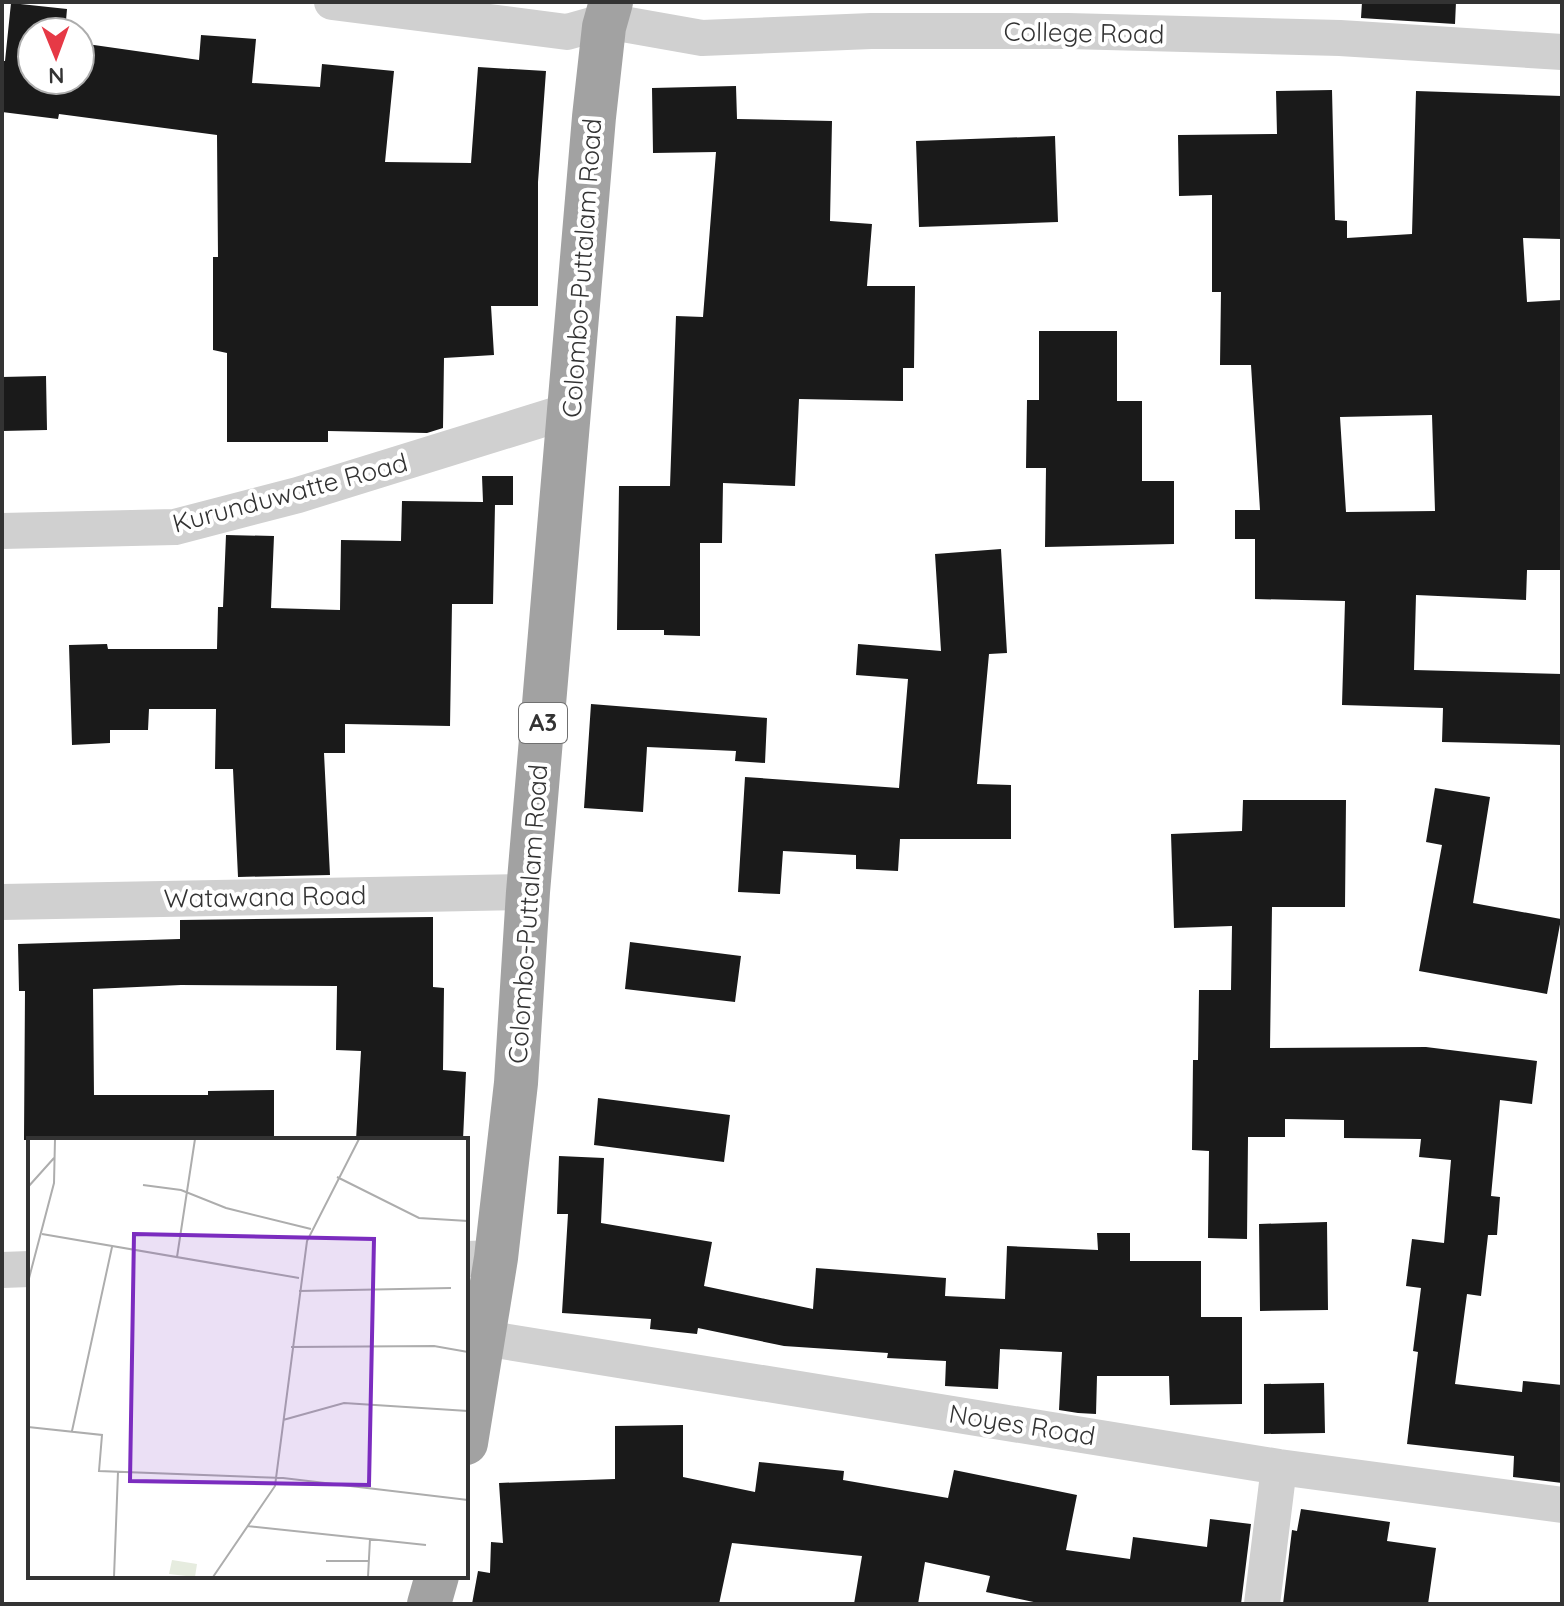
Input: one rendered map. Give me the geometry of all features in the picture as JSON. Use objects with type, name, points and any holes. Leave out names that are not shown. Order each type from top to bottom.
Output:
[{"type":"highway","name":"Colombo-Puttalam Road","points":[[468,1431],[484,1338],[481,1258],[516,1083],[528,892],[572,410],[594,117],[609,12]]},
{"type":"highway","points":[[429,1604],[436,1578]]},
{"type":"street","points":[[332,2],[567,32],[609,12]]},
{"type":"street","name":"College Road","points":[[609,12],[702,38],[871,31],[1068,31],[1340,38],[1562,52]]},
{"type":"street","name":"Kurunduwatte Road","points":[[2,531],[175,527],[298,495],[572,410]]},
{"type":"street","name":"Watawana Road","points":[[2,902],[528,892]]},
{"type":"street","points":[[2,1270],[28,1269]]},
{"type":"street","name":"Noyes Road","points":[[484,1338],[1279,1467],[1562,1505]]},
{"type":"street","points":[[1262,1604],[1279,1467]]},
{"type":"building","points":[[1362,2],[1456,2],[1455,24],[1361,18]]},
{"type":"building","points":[[11,3],[67,9],[66,16],[16,16],[16,96],[96,96],[96,45],[199,60],[201,35],[256,39],[252,83],[320,87],[322,64],[394,71],[385,162],[471,163],[478,67],[546,71],[538,182],[538,306],[491,306],[494,355],[444,358],[443,428],[427,433],[328,431],[328,442],[227,442],[227,353],[213,350],[213,257],[218,257],[217,135],[59,114],[58,119],[2,112],[2,61],[5,61]]},
{"type":"building","points":[[736,86],[737,119],[832,121],[830,221],[872,224],[867,286],[915,286],[914,368],[903,368],[903,401],[799,399],[795,486],[723,483],[722,543],[700,543],[700,636],[664,635],[664,630],[617,630],[619,486],[670,486],[676,316],[703,317],[716,152],[653,153],[652,88]]},
{"type":"building","points":[[1332,90],[1335,220],[1347,221],[1347,238],[1412,234],[1416,91],[1562,96],[1562,239],[1523,238],[1527,302],[1562,300],[1562,570],[1527,570],[1526,600],[1416,595],[1414,670],[1562,674],[1562,745],[1442,742],[1443,708],[1342,705],[1345,601],[1255,599],[1255,539],[1235,539],[1235,510],[1260,510],[1251,365],[1220,365],[1221,292],[1212,292],[1212,195],[1179,196],[1178,135],[1277,134],[1276,91]],"holes":[[[1432,415],[1435,511],[1346,512],[1340,417]]]},
{"type":"building","points":[[1055,136],[1058,222],[919,227],[916,141]]},
{"type":"building","points":[[1039,331],[1117,331],[1117,401],[1142,401],[1142,481],[1174,481],[1174,544],[1045,547],[1046,468],[1026,468],[1027,400],[1039,400]]},
{"type":"building","points":[[46,376],[47,430],[2,431],[2,377]]},
{"type":"building","points":[[482,476],[513,476],[513,505],[495,505],[493,604],[452,604],[450,726],[345,724],[345,753],[324,753],[330,875],[238,877],[233,769],[215,769],[216,709],[149,709],[148,730],[110,730],[110,743],[72,745],[69,645],[107,644],[108,649],[217,649],[218,607],[223,607],[226,535],[274,536],[271,608],[340,610],[341,540],[401,541],[402,501],[483,502]]},
{"type":"building","points":[[1001,549],[1007,653],[989,654],[977,784],[1011,785],[1011,839],[900,839],[898,871],[856,869],[856,855],[783,851],[780,894],[738,892],[745,777],[899,788],[908,679],[856,675],[858,644],[941,651],[935,554]]},
{"type":"building","points":[[591,704],[767,718],[765,763],[735,761],[736,751],[647,747],[643,812],[584,808]]},
{"type":"building","points":[[1435,788],[1490,797],[1473,903],[1561,919],[1547,994],[1419,971],[1442,845],[1426,842]]},
{"type":"building","points":[[1243,800],[1346,800],[1345,907],[1272,907],[1270,1048],[1426,1047],[1537,1061],[1532,1104],[1500,1100],[1491,1196],[1500,1197],[1497,1235],[1488,1235],[1481,1296],[1467,1294],[1455,1384],[1522,1392],[1523,1381],[1562,1385],[1562,1483],[1513,1477],[1514,1456],[1407,1444],[1418,1352],[1413,1351],[1421,1288],[1406,1286],[1412,1239],[1444,1243],[1451,1160],[1419,1157],[1421,1139],[1344,1138],[1344,1120],[1285,1119],[1285,1137],[1248,1137],[1247,1239],[1208,1238],[1209,1151],[1192,1150],[1193,1060],[1198,1060],[1199,990],[1231,990],[1232,926],[1174,928],[1171,834],[1242,831]]},
{"type":"building","points":[[433,917],[433,987],[444,988],[443,1070],[466,1072],[463,1138],[356,1138],[361,1051],[336,1050],[337,986],[181,985],[93,989],[94,1095],[208,1095],[208,1091],[274,1090],[274,1138],[24,1140],[25,991],[19,991],[18,944],[180,939],[180,920]]},
{"type":"building","points":[[630,942],[741,956],[735,1002],[625,989]]},
{"type":"building","points":[[598,1098],[730,1115],[724,1162],[594,1145]]},
{"type":"building","points":[[559,1156],[604,1158],[601,1223],[712,1242],[704,1286],[813,1309],[816,1268],[946,1278],[945,1296],[1005,1299],[1007,1246],[1098,1250],[1097,1233],[1130,1233],[1130,1261],[1201,1261],[1201,1317],[1242,1317],[1242,1404],[1170,1405],[1169,1376],[1097,1376],[1096,1414],[1078,1413],[1059,1410],[1062,1352],[1000,1349],[998,1389],[945,1386],[946,1361],[887,1358],[888,1353],[784,1346],[698,1328],[697,1334],[650,1329],[651,1319],[562,1313],[568,1214],[557,1214]]},
{"type":"building","points":[[1327,1222],[1328,1310],[1260,1311],[1259,1224]]},
{"type":"building","points":[[1324,1383],[1325,1433],[1264,1434],[1264,1384]]},
{"type":"building","points":[[683,1425],[683,1477],[755,1492],[759,1462],[844,1471],[843,1480],[948,1498],[954,1470],[1077,1495],[1066,1550],[1130,1559],[1133,1537],[1207,1547],[1210,1519],[1251,1524],[1241,1604],[1043,1604],[986,1592],[990,1576],[925,1562],[918,1604],[854,1604],[862,1556],[732,1543],[719,1604],[472,1604],[478,1571],[490,1573],[491,1542],[503,1543],[499,1483],[615,1479],[615,1426]]},
{"type":"building","points":[[1301,1509],[1390,1522],[1387,1541],[1436,1548],[1428,1604],[1283,1604],[1292,1530],[1297,1531]]}]
